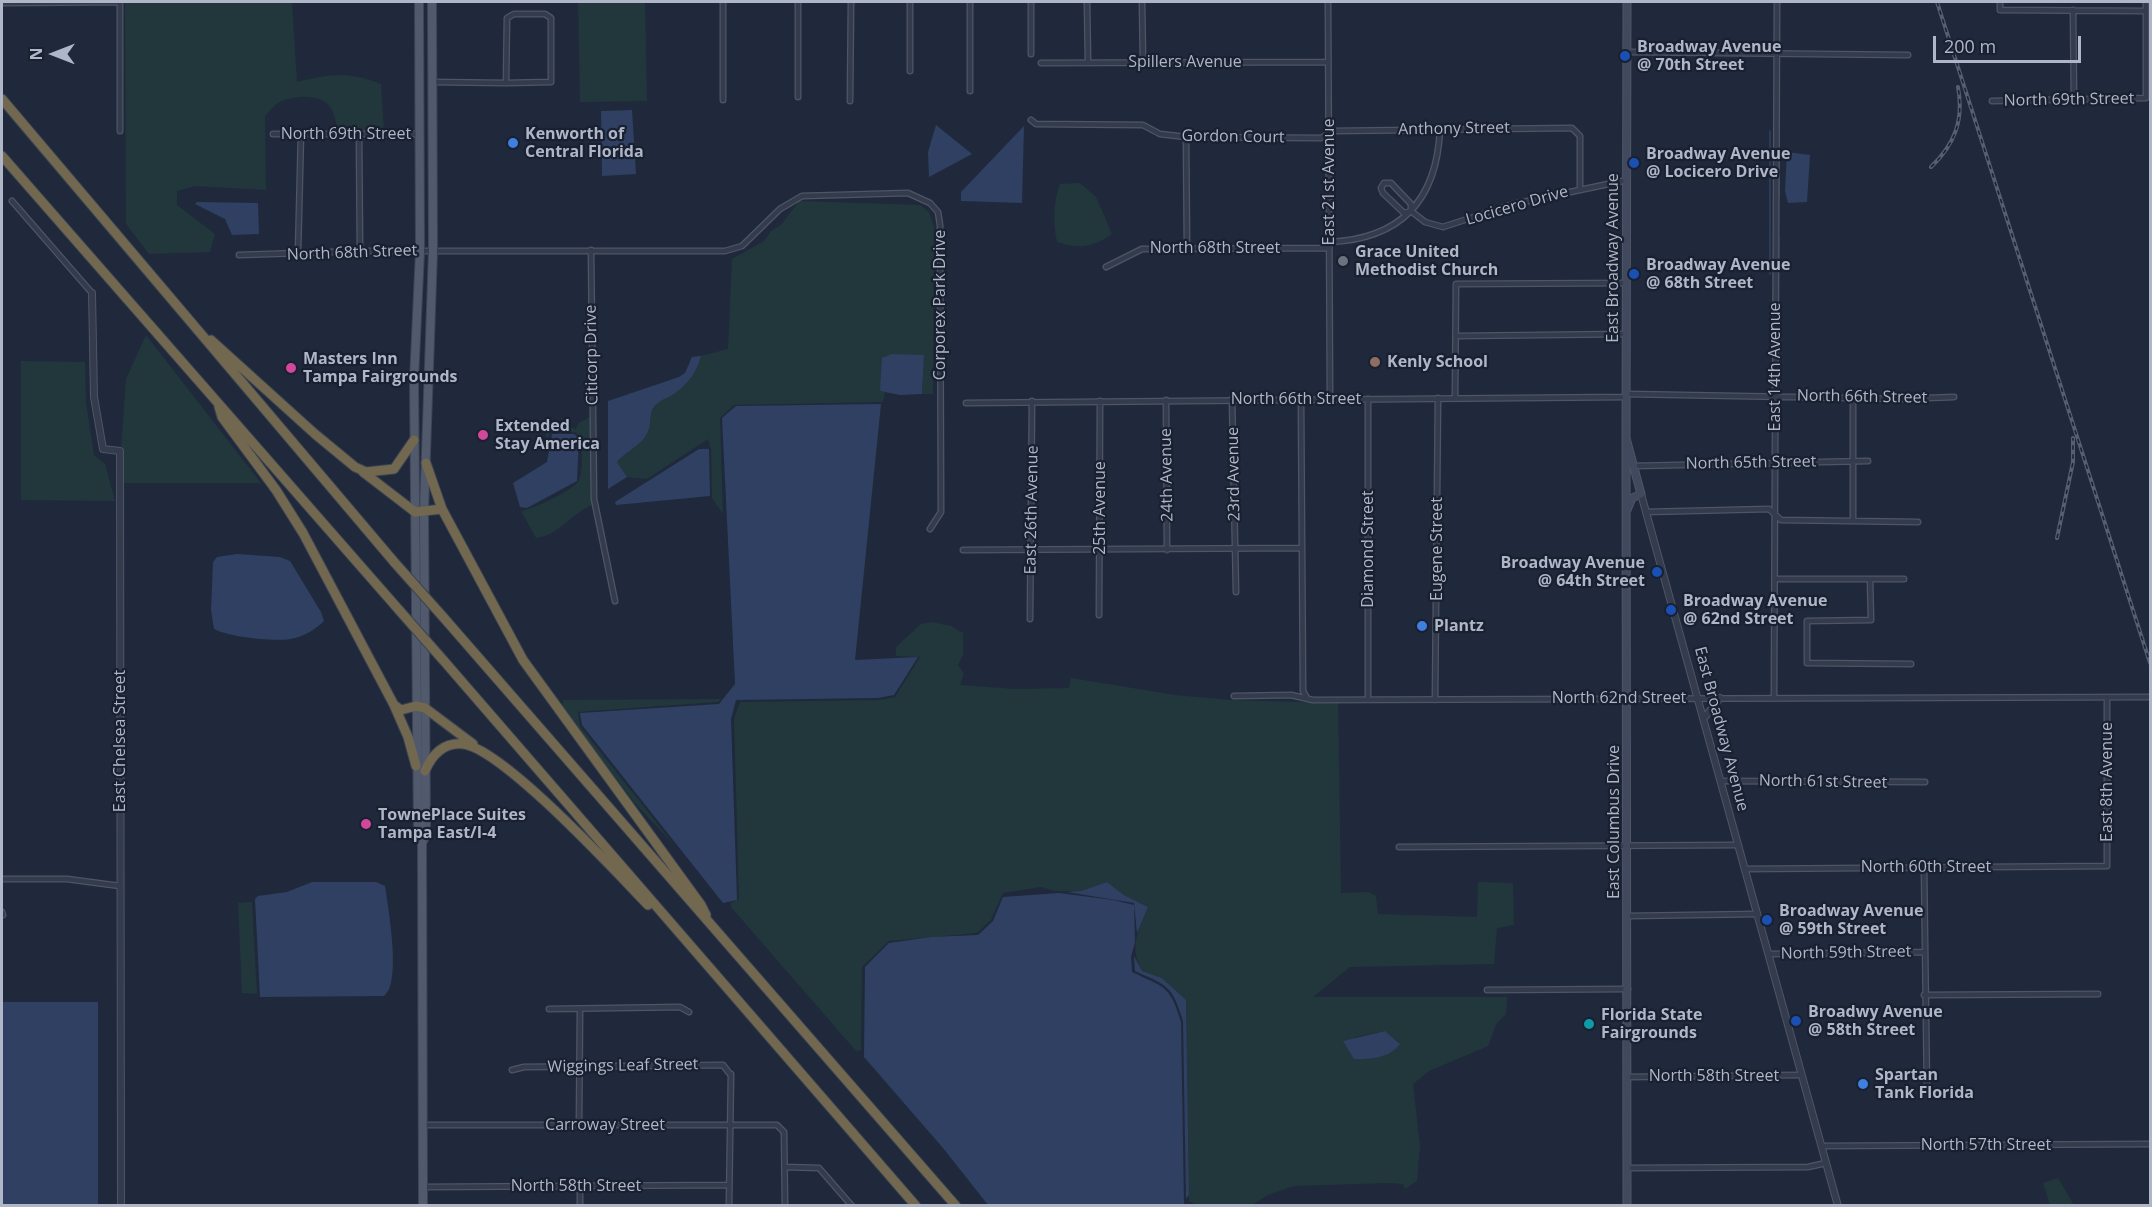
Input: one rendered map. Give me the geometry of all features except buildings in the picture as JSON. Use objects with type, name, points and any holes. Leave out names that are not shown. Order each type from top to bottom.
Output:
[{"type":"highway","points":[[2,99],[180,312],[395,563],[956,1206]]},
{"type":"highway","points":[[2,156],[444,661],[916,1206]]},
{"type":"highway","points":[[180,312],[293,415],[356,467],[420,511],[442,509]]},
{"type":"highway","points":[[217,402],[222,417],[276,490],[303,533],[394,705],[421,769],[437,751],[454,744],[466,744],[508,771]]},
{"type":"highway","points":[[356,467],[366,472],[394,470],[414,440]]},
{"type":"highway","points":[[426,464],[442,509],[523,660],[701,904],[711,926]]},
{"type":"highway","points":[[394,705],[401,710],[421,707],[508,771],[559,815],[711,969]]},
{"type":"main road","points":[[419,2],[420,251],[414,380],[414,440],[420,511],[421,769],[426,835],[422,843],[423,1206]]},
{"type":"main road","points":[[420,511],[426,464],[432,251],[432,2]]},
{"type":"main road","name":"East Broadway Avenue","points":[[1627,2],[1626,438],[1641,495]]},
{"type":"main road","points":[[420,104],[432,118]]},
{"type":"main road","points":[[420,131],[432,118]]},
{"type":"main road","name":"East Columbus Drive","points":[[1626,438],[1627,1206]]},
{"type":"main road","points":[[1625,477],[1633,466]]},
{"type":"main road","points":[[1626,513],[1632,498],[1641,495]]},
{"type":"street","points":[[5,2],[120,2],[120,131]]},
{"type":"street","points":[[723,2],[723,100]]},
{"type":"street","points":[[798,2],[798,97]]},
{"type":"street","points":[[850,101],[851,2]]},
{"type":"street","points":[[910,2],[910,71]]},
{"type":"street","points":[[969,91],[970,2]]},
{"type":"street","points":[[1031,2],[1031,54]]},
{"type":"street","points":[[1088,2],[1088,62]]},
{"type":"street","points":[[1142,2],[1143,62]]},
{"type":"street","name":"East 21st Avenue","points":[[1328,2],[1330,399]]},
{"type":"street","name":"East 14th Avenue","points":[[1774,697],[1777,2]]},
{"type":"street","points":[[2000,2],[2001,10],[2146,11],[2146,2]]},
{"type":"street","points":[[2073,10],[2074,100]]},
{"type":"street","name":"North 69th Street","points":[[1992,101],[2146,98],[2146,11]]},
{"type":"street","points":[[432,82],[506,83],[551,82],[551,18],[545,14],[514,14],[507,18],[506,83]]},
{"type":"street","points":[[1627,52],[1908,55]]},
{"type":"street","name":"Spillers Avenue","points":[[1041,63],[1328,62]]},
{"type":"street","name":"Gordon Court","points":[[1031,120],[1036,124],[1143,125],[1160,134],[1186,137],[1321,138],[1329,132]]},
{"type":"street","name":"Anthony Street","points":[[1329,132],[1572,128],[1578,132],[1580,188]]},
{"type":"street","name":"North 68th Street","points":[[1106,267],[1142,249],[1329,245],[1366,238],[1389,228],[1411,211],[1432,180],[1439,159],[1440,129]]},
{"type":"street","name":"North 69th Street","points":[[273,134],[420,131]]},
{"type":"street","points":[[359,133],[360,251]]},
{"type":"street","points":[[298,253],[301,134]]},
{"type":"street","points":[[1186,137],[1187,248]]},
{"type":"street","name":"Locicero Drive","points":[[1411,211],[1425,222],[1443,227],[1514,204],[1628,179]]},
{"type":"street","name":"Locicero Drive","points":[[1384,183],[1391,183],[1400,192],[1411,204],[1411,211],[1404,213],[1387,198],[1381,191],[1384,183]]},
{"type":"street","name":"Corporex Park Drive","points":[[432,251],[725,251],[742,246],[780,209],[802,196],[909,193],[930,203],[938,212],[940,225],[941,502],[941,512],[930,529]]},
{"type":"street","points":[[12,201],[92,293]]},
{"type":"street","name":"Citicorp Drive","points":[[591,250],[594,499],[615,601]]},
{"type":"street","name":"North 68th Street","points":[[239,255],[432,251]]},
{"type":"street","points":[[1455,398],[1456,284],[1626,283]]},
{"type":"street","name":"East Chelsea Street","points":[[92,293],[94,398],[103,449],[120,451],[121,1206]]},
{"type":"street","points":[[1456,336],[1626,334]]},
{"type":"street","name":"North 66th Street","points":[[966,403],[1626,395],[1954,397]]},
{"type":"street","points":[[1853,396],[1853,521]]},
{"type":"street","name":"Eugene Street","points":[[1436,700],[1438,398]]},
{"type":"street","name":"23rd Avenue","points":[[1232,399],[1236,592]]},
{"type":"street","points":[[1301,399],[1300,548],[1303,691],[1308,698]]},
{"type":"street","name":"Diamond Street","points":[[1368,399],[1368,700]]},
{"type":"street","name":"24th Avenue","points":[[1166,400],[1167,550]]},
{"type":"street","name":"East 26th Avenue","points":[[1030,619],[1032,401]]},
{"type":"street","name":"25th Avenue","points":[[1099,615],[1100,401]]},
{"type":"street","name":"North 65th Street","points":[[1633,466],[1868,461]]},
{"type":"street","name":"East Broadway Avenue","points":[[1641,495],[1838,1206]]},
{"type":"street","points":[[1646,512],[1769,509],[1781,520],[1918,522]]},
{"type":"street","points":[[963,550],[1300,548]]},
{"type":"street","points":[[1775,579],[1904,579]]},
{"type":"street","points":[[1870,579],[1871,620],[1808,621],[1807,663],[1911,664]]},
{"type":"street","name":"North 62nd Street","points":[[1234,696],[1291,695],[1308,698],[1368,700],[2149,697]]},
{"type":"street","points":[[1704,718],[1720,698]]},
{"type":"street","name":"East 8th Avenue","points":[[2107,698],[2107,866]]},
{"type":"street","name":"North 61st Street","points":[[1721,781],[1925,782]]},
{"type":"street","points":[[1399,847],[1738,845]]},
{"type":"street","points":[[1924,866],[1923,952],[1927,1092]]},
{"type":"street","name":"North 60th Street","points":[[1745,869],[2107,866]]},
{"type":"street","points":[[2,879],[67,879],[120,886]]},
{"type":"street","points":[[1628,916],[1757,914]]},
{"type":"street","name":"North 59th Street","points":[[1769,954],[1923,952]]},
{"type":"street","points":[[1487,990],[1628,989]]},
{"type":"street","points":[[1924,995],[2098,994]]},
{"type":"street","points":[[549,1009],[680,1007],[689,1012]]},
{"type":"street","points":[[579,1126],[580,1008]]},
{"type":"street","name":"Wiggings Leaf Street","points":[[512,1070],[524,1066],[723,1065],[731,1074],[729,1124]]},
{"type":"street","name":"North 58th Street","points":[[1627,1077],[1800,1075]]},
{"type":"street","points":[[729,1124],[729,1206]]},
{"type":"street","name":"Carroway Street","points":[[422,1125],[777,1125],[784,1132],[785,1167]]},
{"type":"street","name":"North 57th Street","points":[[1822,1146],[2151,1144]]},
{"type":"street","points":[[1627,1168],[1808,1167],[1826,1163]]},
{"type":"street","points":[[785,1206],[785,1167],[819,1168],[852,1206]]},
{"type":"street","name":"North 58th Street","points":[[423,1187],[729,1185]]},
{"type":"street","points":[[580,1186],[580,1206]]},
{"type":"green space","points":[[125,2],[292,2],[297,82],[339,75],[358,77],[381,84],[384,131],[338,131],[331,108],[314,98],[298,97],[278,103],[265,116],[266,190],[195,186],[177,191],[177,205],[215,234],[210,252],[149,254],[126,224]]},
{"type":"green space","points":[[578,2],[645,2],[647,101],[580,102]]},
{"type":"green space","points":[[1080,183],[1096,197],[1112,234],[1092,245],[1072,246],[1057,242],[1054,213],[1060,184]]},
{"type":"green space","points":[[799,201],[920,205],[929,212],[934,227],[933,394],[922,394],[924,355],[880,391],[885,392],[883,402],[734,405],[720,418],[723,514],[712,498],[711,449],[708,439],[647,479],[625,477],[617,462],[647,435],[654,406],[688,382],[701,356],[728,349],[732,259],[764,241],[771,231],[781,225]]},
{"type":"green space","points":[[146,335],[261,483],[123,483],[123,451],[121,449],[126,379]]},
{"type":"green space","points":[[21,361],[85,362],[86,402],[94,455],[105,464],[115,501],[21,500]]},
{"type":"green space","points":[[590,417],[592,505],[558,529],[536,538],[521,511],[562,494],[576,484],[581,470],[581,437],[575,432],[552,432],[548,436],[547,454],[546,434],[549,422],[576,429],[579,423]]},
{"type":"green space","points":[[931,622],[951,626],[963,633],[963,655],[958,665],[964,674],[960,685],[1014,689],[1069,688],[1071,678],[1175,695],[1232,700],[1338,703],[1341,893],[1369,892],[1376,896],[1378,914],[1477,917],[1478,882],[1513,883],[1514,925],[1497,928],[1494,964],[1350,967],[1313,997],[1507,997],[1506,1014],[1496,1024],[1488,1046],[1429,1071],[1413,1084],[1420,1146],[1417,1181],[1405,1189],[1403,1184],[1390,1183],[1294,1186],[1268,1195],[1252,1205],[1198,1206],[1189,1201],[1186,1000],[1162,978],[1142,971],[1136,954],[1136,939],[1148,907],[1124,895],[1107,882],[1081,891],[1055,891],[1041,887],[1003,893],[991,920],[977,933],[889,941],[862,967],[861,1050],[856,1051],[731,907],[731,903],[739,899],[734,719],[740,702],[878,700],[895,697],[920,657],[896,656],[896,647],[921,624]],"holes":[[[1384,1031],[1399,1042],[1392,1052],[1366,1058],[1356,1054],[1346,1045],[1356,1037]]]},
{"type":"green space","points":[[721,699],[718,702],[578,712],[580,726],[675,846],[634,802],[562,708],[563,700]]},
{"type":"green space","points":[[252,902],[257,994],[242,993],[238,903]]},
{"type":"green space","points":[[2058,1178],[2074,1205],[2050,1205],[2043,1183]]},
{"type":"water","points":[[632,110],[636,174],[602,176],[601,111]]},
{"type":"water","points":[[936,125],[972,154],[929,177],[928,152]]},
{"type":"water","points":[[1024,126],[1022,203],[961,201],[961,192]]},
{"type":"water","points":[[1787,152],[1810,155],[1807,202],[1788,203],[1785,191]]},
{"type":"water","points":[[197,202],[258,203],[259,234],[232,235],[225,219],[195,204]]},
{"type":"water","points":[[892,354],[924,355],[922,394],[900,395],[880,391],[882,358]]},
{"type":"water","points":[[701,356],[688,382],[655,406],[647,435],[617,462],[627,477],[608,489],[608,401],[679,377],[685,373],[692,357]]},
{"type":"water","points":[[881,404],[855,660],[918,657],[894,695],[878,698],[736,700],[731,719],[737,900],[723,903],[582,725],[580,713],[719,704],[735,684],[722,418],[736,406]]},
{"type":"water","points":[[552,434],[574,434],[579,438],[577,481],[527,508],[520,507],[513,483],[547,462]]},
{"type":"water","points":[[699,449],[709,449],[710,496],[616,505],[615,502]]},
{"type":"water","points":[[237,554],[280,557],[290,561],[321,612],[324,621],[307,633],[288,639],[242,637],[214,629],[211,610],[213,562],[217,557]]},
{"type":"water","points":[[312,882],[376,882],[385,886],[393,961],[389,988],[384,996],[260,997],[255,899],[258,896],[287,892]]},
{"type":"water","points":[[1107,882],[1124,895],[1148,907],[1137,933],[1134,903],[1067,892],[1081,891]]},
{"type":"water","points":[[1059,893],[1134,905],[1135,942],[1131,957],[1132,972],[1165,989],[1177,1010],[1181,1022],[1184,1205],[988,1205],[943,1148],[864,1057],[865,967],[889,943],[931,937],[978,935],[993,921],[1003,897]]},
{"type":"water","points":[[1134,956],[1142,971],[1162,978],[1186,1000],[1189,1195],[1186,1199],[1183,1021],[1172,993],[1162,984],[1135,971]]},
{"type":"water","points":[[2,1002],[98,1002],[98,1205],[2,1205]]},
{"type":"water","points":[[1385,1031],[1400,1044],[1390,1053],[1379,1057],[1354,1059],[1343,1041]]},
{"type":"waterway","points":[[1770,131],[1770,274]]},
{"type":"waterway","points":[[1779,153],[1779,196]]},
{"type":"waterway","points":[[1778,328],[1779,237]]},
{"type":"railway","points":[[1937,2],[2150,663]]},
{"type":"railway","points":[[1931,167],[1946,149],[1956,131],[1960,110],[1958,87]]},
{"type":"railway","points":[[2057,538],[2073,462],[2073,438]]},
{"type":"place","name":"Broadway Avenue @ 70th Street","points":[[1625,56]]},
{"type":"place","name":"Kenworth of Central Florida","points":[[513,143]]},
{"type":"place","name":"Broadway Avenue @ Locicero Drive","points":[[1634,163]]},
{"type":"place","name":"Grace United Methodist Church","points":[[1343,261]]},
{"type":"place","name":"Broadway Avenue @ 68th Street","points":[[1634,274]]},
{"type":"place","name":"Kenly School","points":[[1375,362]]},
{"type":"place","name":"Masters Inn Tampa Fairgrounds","points":[[291,368]]},
{"type":"place","name":"Extended Stay America","points":[[483,435]]},
{"type":"place","name":"Broadway Avenue @ 64th Street","points":[[1657,572]]},
{"type":"place","name":"Broadway Avenue @ 62nd Street","points":[[1671,610]]},
{"type":"place","name":"Plantz","points":[[1422,626]]},
{"type":"place","name":"TownePlace Suites Tampa East/I-4","points":[[366,824]]},
{"type":"place","name":"Broadway Avenue @ 59th Street","points":[[1767,920]]},
{"type":"place","name":"Broadwy Avenue @ 58th Street","points":[[1796,1021]]},
{"type":"place","name":"Florida State Fairgrounds","points":[[1589,1024]]},
{"type":"place","name":"Spartan Tank Florida","points":[[1863,1084]]}]
